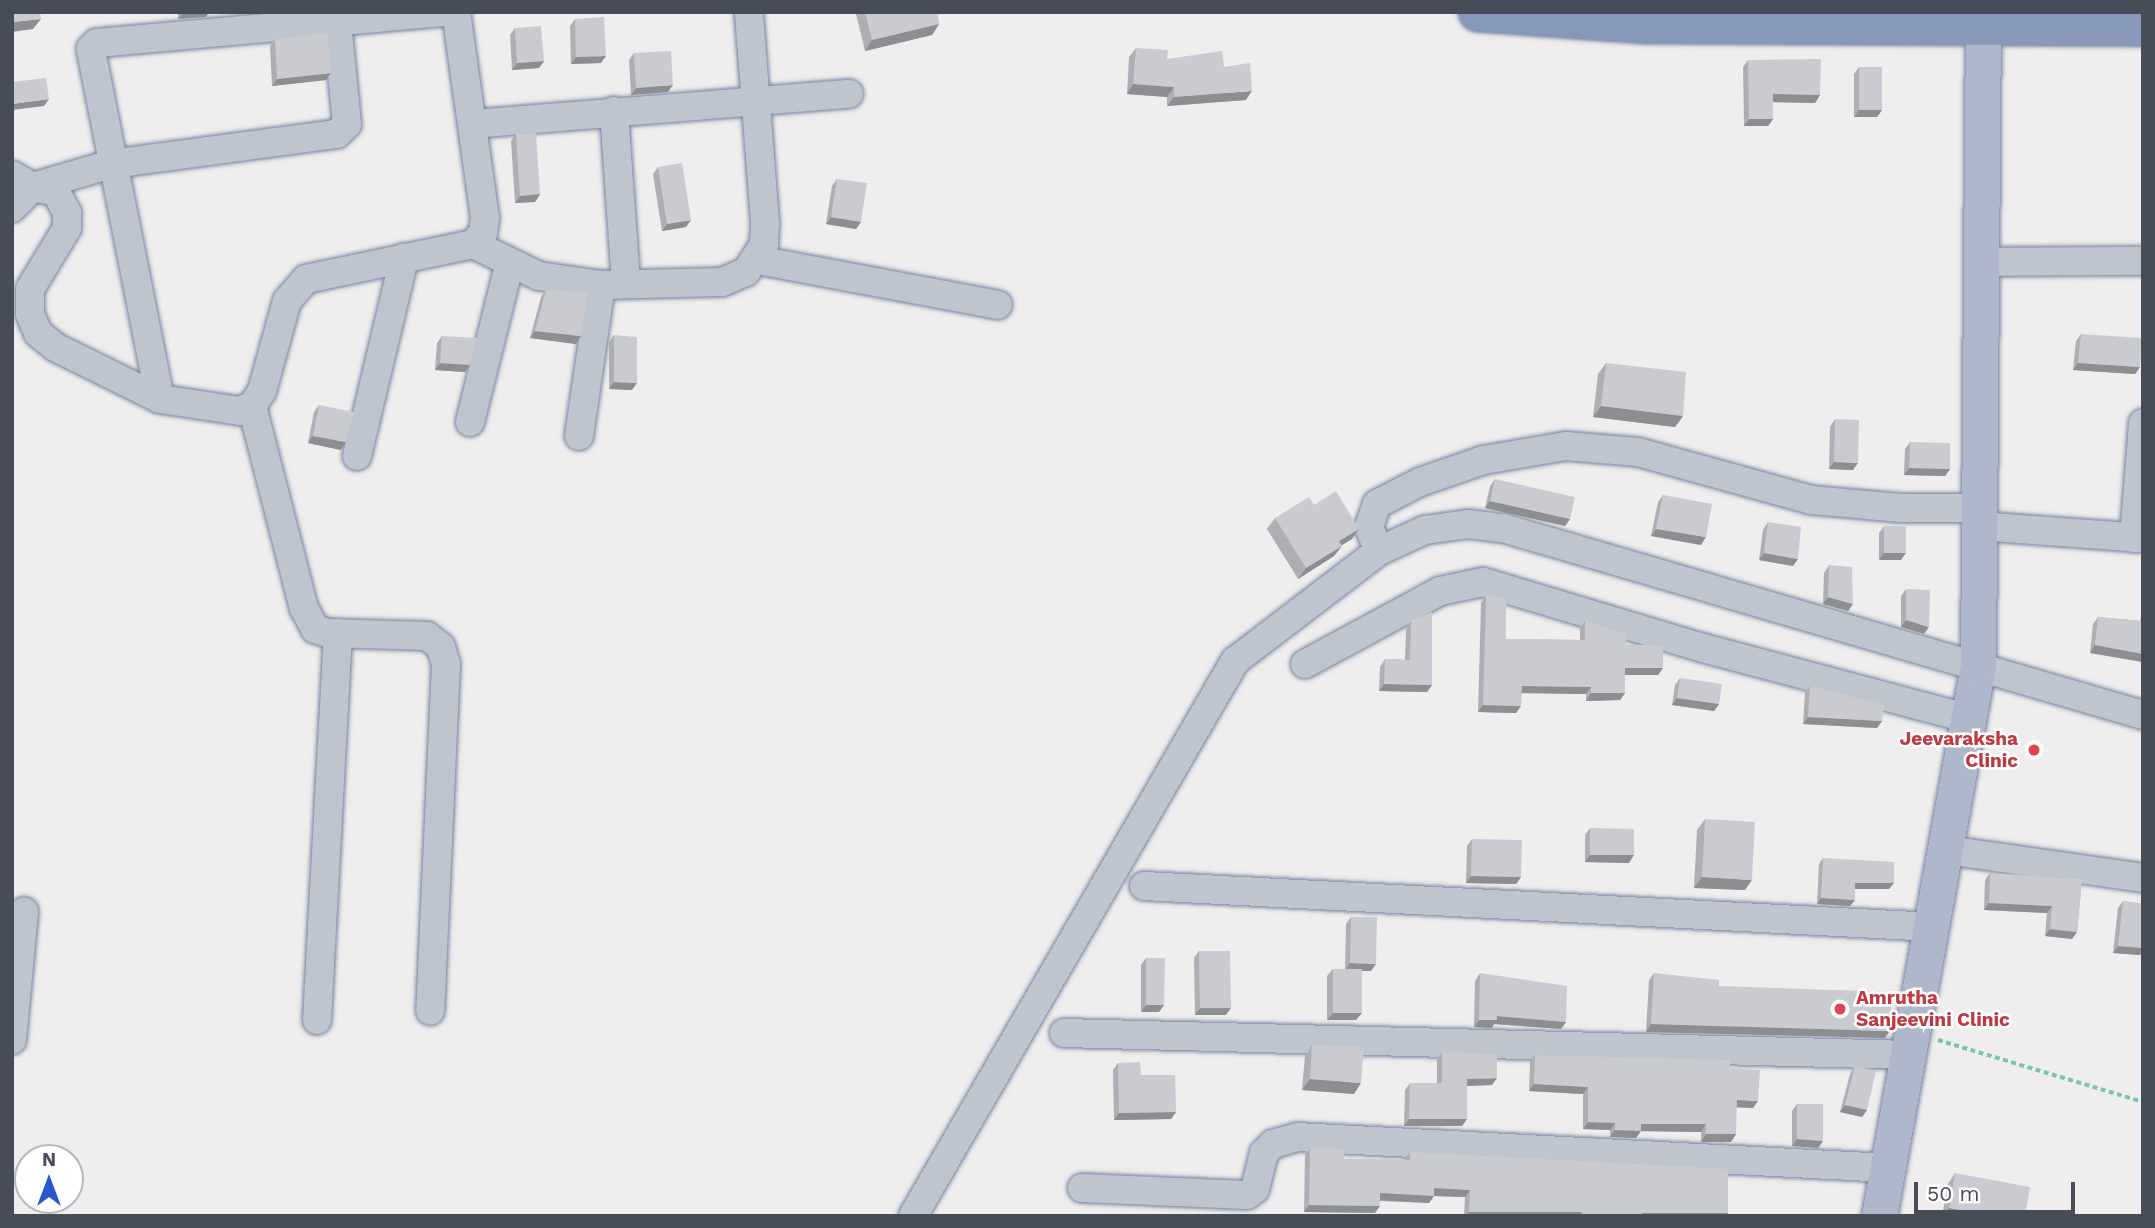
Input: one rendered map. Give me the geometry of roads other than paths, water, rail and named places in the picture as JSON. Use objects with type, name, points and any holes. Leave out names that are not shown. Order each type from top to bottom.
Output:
[{"type":"highway","points":[[1478,12],[1646,24],[1982,18],[2143,27]]},
{"type":"main road","points":[[1879,1216],[1974,689],[1979,517],[1982,18]]},
{"type":"street","points":[[160,399],[90,57],[97,43],[446,12]]},
{"type":"street","points":[[23,181],[56,192],[67,213],[67,228],[30,289],[30,314],[38,332],[55,347],[160,399],[222,412],[252,406],[262,391],[294,288],[306,279],[472,244],[483,233],[485,218],[456,12]]},
{"type":"street","points":[[472,244],[509,265],[539,276],[614,285],[722,282],[746,272],[758,260],[765,222],[749,12]]},
{"type":"street","points":[[23,181],[111,164],[337,134],[347,124],[337,22]]},
{"type":"street","points":[[473,124],[757,98],[849,94]]},
{"type":"street","points":[[579,436],[614,285],[614,111]]},
{"type":"street","points":[[12,208],[23,181]]},
{"type":"street","points":[[357,456],[404,258]]},
{"type":"street","points":[[758,260],[998,305]]},
{"type":"street","points":[[1982,262],[2143,261]]},
{"type":"street","points":[[470,422],[509,265]]},
{"type":"street","points":[[252,406],[304,608],[315,629],[338,634],[427,636],[442,647],[446,664],[430,1011]]},
{"type":"street","points":[[1378,551],[1369,527],[1377,504],[1420,482],[1484,460],[1566,446],[1638,452],[1811,500],[1979,517],[2138,538],[2143,423]]},
{"type":"street","points":[[914,1216],[1235,661],[1378,551],[1425,530],[1468,523],[1503,528],[1974,689]]},
{"type":"street","points":[[1306,664],[1440,592],[1483,582],[1703,648],[2143,715]]},
{"type":"street","points":[[317,1020],[338,634]]},
{"type":"street","points":[[1947,850],[2143,878]]},
{"type":"street","points":[[1144,886],[1933,927]]},
{"type":"street","points":[[12,1040],[24,912]]},
{"type":"street","points":[[1064,1033],[1911,1044]]},
{"type":"street","points":[[1082,1188],[1247,1195],[1255,1189],[1264,1153],[1273,1144],[1297,1137],[1888,1168]]},
{"type":"place","name":"Jeevaraksha Clinic","points":[[2034,750]]},
{"type":"place","name":"Amrutha Sanjeevini Clinic","points":[[1840,1009]]}]
